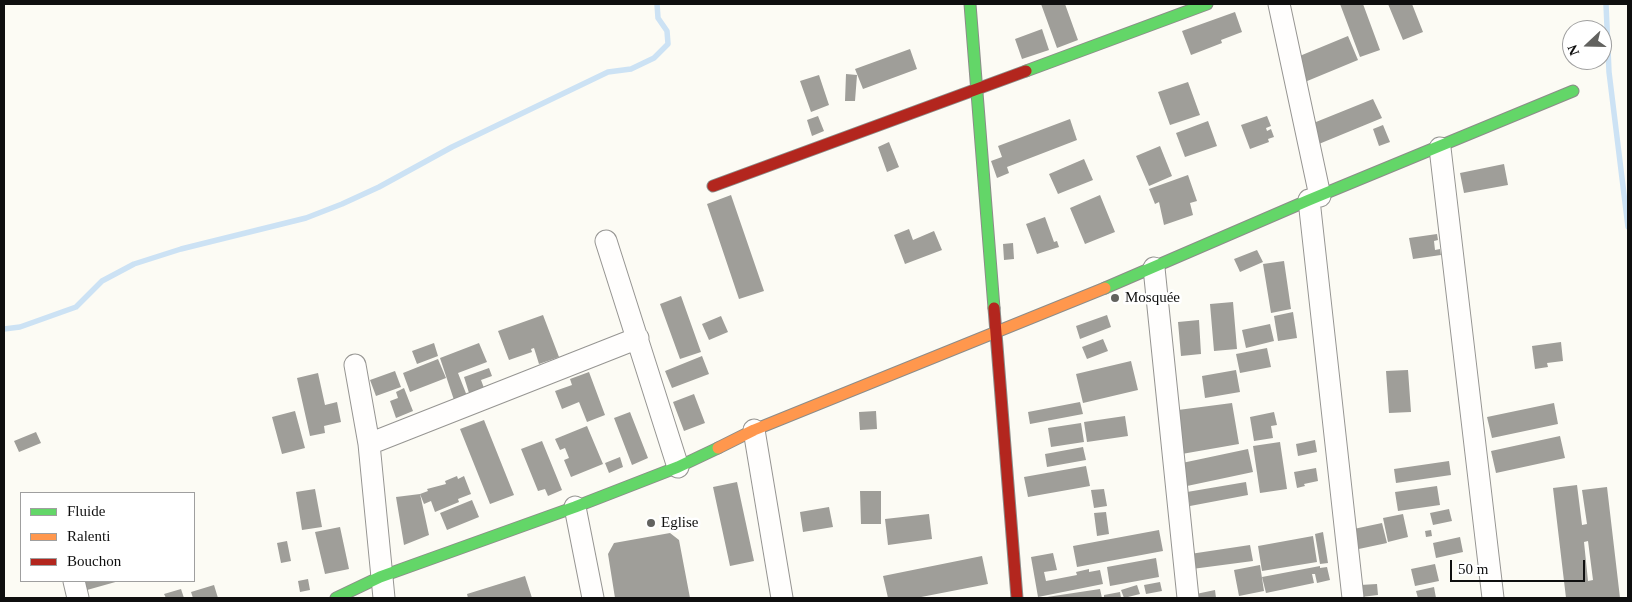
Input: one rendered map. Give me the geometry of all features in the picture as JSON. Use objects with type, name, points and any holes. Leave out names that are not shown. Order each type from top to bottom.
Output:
[{"type":"street","points":[[970,4],[1017,598]]},
{"type":"street","points":[[713,186],[1207,4]]},
{"type":"street","points":[[1279,4],[1315,198],[1353,598]]},
{"type":"street","points":[[336,598],[380,577],[575,507],[678,467],[754,430],[1154,268],[1315,198],[1440,148],[1573,91]]},
{"type":"street","points":[[1440,148],[1493,598]]},
{"type":"street","points":[[606,241],[678,467]]},
{"type":"street","points":[[1154,268],[1188,598]]},
{"type":"street","points":[[369,444],[638,338]]},
{"type":"street","points":[[355,365],[369,444],[380,577],[384,598]]},
{"type":"street","points":[[754,430],[782,598]]},
{"type":"street","points":[[575,507],[592,598]]},
{"type":"street","points":[[74,582],[78,598]]},
{"type":"building","points":[[1041,4],[1065,4],[1078,40],[1057,48]]},
{"type":"building","points":[[1340,4],[1363,4],[1380,50],[1360,57]]},
{"type":"building","points":[[1388,4],[1412,4],[1423,32],[1403,40]]},
{"type":"building","points":[[1235,12],[1242,32],[1221,40],[1222,43],[1191,55],[1182,31]]},
{"type":"building","points":[[1042,29],[1049,50],[1022,59],[1015,39]]},
{"type":"building","points":[[1348,36],[1358,60],[1300,84],[1290,60]]},
{"type":"building","points":[[910,49],[917,69],[863,89],[855,69]]},
{"type":"building","points":[[846,74],[857,75],[855,101],[845,101]]},
{"type":"building","points":[[819,75],[829,105],[811,112],[800,81]]},
{"type":"building","points":[[1188,82],[1200,115],[1170,125],[1158,92]]},
{"type":"building","points":[[1373,99],[1382,118],[1314,146],[1306,126]]},
{"type":"building","points":[[818,116],[824,131],[812,136],[807,120]]},
{"type":"building","points":[[1267,116],[1271,126],[1266,128],[1267,131],[1271,129],[1274,137],[1268,139],[1269,142],[1250,149],[1241,125]]},
{"type":"building","points":[[1070,119],[1077,140],[1007,167],[1009,173],[997,178],[991,161],[1002,157],[998,146]]},
{"type":"building","points":[[1208,121],[1217,146],[1185,157],[1176,133]]},
{"type":"building","points":[[1383,125],[1390,142],[1379,146],[1373,129]]},
{"type":"building","points":[[889,142],[899,167],[887,172],[878,147]]},
{"type":"building","points":[[1160,146],[1172,176],[1149,186],[1136,156]]},
{"type":"building","points":[[1084,159],[1093,180],[1058,194],[1049,174]]},
{"type":"building","points":[[1504,164],[1508,185],[1464,193],[1460,173]]},
{"type":"building","points":[[1188,175],[1197,201],[1190,203],[1193,215],[1164,225],[1159,202],[1155,204],[1149,189]]},
{"type":"building","points":[[731,195],[764,291],[739,299],[707,204]]},
{"type":"building","points":[[1100,195],[1115,232],[1085,244],[1070,208]]},
{"type":"building","points":[[1045,217],[1054,242],[1057,241],[1059,247],[1037,254],[1026,224]]},
{"type":"building","points":[[909,229],[913,240],[934,231],[942,250],[905,264],[894,235]]},
{"type":"building","points":[[1437,234],[1438,240],[1434,241],[1435,250],[1440,249],[1441,255],[1413,259],[1409,238]]},
{"type":"building","points":[[1013,243],[1014,259],[1004,260],[1003,244]]},
{"type":"building","points":[[1257,250],[1263,262],[1240,272],[1234,259]]},
{"type":"building","points":[[1284,261],[1291,309],[1271,313],[1263,264]]},
{"type":"building","points":[[681,296],[701,352],[680,359],[660,304]]},
{"type":"building","points":[[1233,302],[1237,349],[1214,351],[1210,304]]},
{"type":"building","points":[[1293,312],[1297,338],[1278,341],[1274,316]]},
{"type":"building","points":[[543,315],[559,357],[539,364],[534,348],[531,349],[532,352],[509,360],[498,331]]},
{"type":"building","points":[[1107,315],[1111,327],[1080,339],[1076,326]]},
{"type":"building","points":[[721,316],[728,332],[709,340],[702,324]]},
{"type":"building","points":[[1199,320],[1201,354],[1181,356],[1178,322]]},
{"type":"building","points":[[1270,324],[1274,341],[1246,348],[1242,330]]},
{"type":"building","points":[[1103,339],[1108,351],[1087,359],[1082,347]]},
{"type":"building","points":[[1561,342],[1563,361],[1547,363],[1548,367],[1535,369],[1532,346]]},
{"type":"building","points":[[434,343],[438,356],[417,364],[412,351]]},
{"type":"building","points":[[479,343],[487,362],[458,373],[467,396],[454,400],[440,358]]},
{"type":"building","points":[[1267,348],[1271,367],[1240,373],[1236,354]]},
{"type":"building","points":[[702,356],[709,374],[672,388],[665,371]]},
{"type":"building","points":[[438,359],[446,378],[410,392],[403,373]]},
{"type":"building","points":[[1131,361],[1138,390],[1083,403],[1076,374]]},
{"type":"building","points":[[489,368],[492,376],[481,380],[484,388],[469,393],[464,377]]},
{"type":"building","points":[[1236,370],[1240,392],[1205,398],[1202,376]]},
{"type":"building","points":[[1408,370],[1411,412],[1389,413],[1386,371]]},
{"type":"building","points":[[395,371],[401,387],[376,396],[370,380]]},
{"type":"building","points":[[589,372],[605,415],[587,422],[579,402],[562,409],[555,391],[572,385],[570,379]]},
{"type":"building","points":[[318,373],[325,405],[337,402],[341,422],[324,426],[325,433],[310,436],[297,378]]},
{"type":"building","points":[[404,388],[413,411],[396,418],[390,401],[398,398],[396,392]]},
{"type":"building","points":[[694,394],[705,423],[684,431],[673,402]]},
{"type":"building","points":[[1080,402],[1083,414],[1030,424],[1028,412]]},
{"type":"building","points":[[1232,403],[1239,444],[1176,455],[1178,410]]},
{"type":"building","points":[[1554,403],[1558,424],[1492,438],[1487,417]]},
{"type":"building","points":[[295,411],[305,448],[282,454],[272,417]]},
{"type":"building","points":[[876,411],[877,429],[860,430],[859,412]]},
{"type":"building","points":[[630,412],[648,458],[632,465],[614,418]]},
{"type":"building","points":[[1274,412],[1277,425],[1271,426],[1273,438],[1254,441],[1250,417]]},
{"type":"building","points":[[1125,416],[1128,436],[1087,442],[1084,422]]},
{"type":"building","points":[[484,420],[514,495],[490,504],[460,429]]},
{"type":"building","points":[[1081,423],[1084,442],[1051,447],[1048,428]]},
{"type":"building","points":[[587,426],[603,464],[571,477],[564,460],[569,458],[565,448],[560,450],[555,439]]},
{"type":"building","points":[[36,432],[41,443],[19,452],[14,441]]},
{"type":"building","points":[[1560,436],[1565,458],[1496,473],[1491,451]]},
{"type":"building","points":[[1315,440],[1317,452],[1298,456],[1296,444]]},
{"type":"building","points":[[542,441],[562,490],[548,496],[545,489],[538,491],[521,449]]},
{"type":"building","points":[[1280,442],[1287,489],[1260,493],[1253,446]]},
{"type":"building","points":[[1083,447],[1086,460],[1047,467],[1045,454]]},
{"type":"building","points":[[1248,449],[1253,472],[1187,486],[1182,463]]},
{"type":"building","points":[[620,457],[623,467],[609,473],[605,463]]},
{"type":"building","points":[[1449,461],[1451,475],[1396,483],[1394,469]]},
{"type":"building","points":[[1086,466],[1090,486],[1028,497],[1024,477]]},
{"type":"building","points":[[1316,468],[1318,481],[1304,484],[1305,486],[1297,488],[1294,472]]},
{"type":"building","points":[[457,476],[458,479],[464,476],[471,494],[458,499],[459,502],[435,512],[431,501],[424,504],[420,494],[428,491],[427,489],[446,484],[445,481]]},
{"type":"building","points":[[737,482],[754,561],[730,566],[713,487]]},
{"type":"building","points":[[1246,482],[1248,495],[1190,506],[1187,492]]},
{"type":"building","points":[[1577,485],[1582,525],[1587,524],[1582,490],[1607,487],[1620,598],[1566,598],[1553,488]],"holes":[[[1588,541],[1593,580],[1588,581],[1584,542]]]},
{"type":"building","points":[[1437,486],[1440,505],[1398,511],[1395,492]]},
{"type":"building","points":[[315,489],[322,527],[302,530],[296,492]]},
{"type":"building","points":[[1104,489],[1107,506],[1094,508],[1091,490]]},
{"type":"building","points":[[860,491],[881,491],[881,524],[861,524]]},
{"type":"building","points":[[420,494],[429,535],[404,545],[396,497]]},
{"type":"building","points":[[472,500],[479,517],[447,530],[440,513]]},
{"type":"building","points":[[829,507],[833,527],[803,532],[800,512]]},
{"type":"building","points":[[1449,509],[1452,521],[1433,525],[1430,513]]},
{"type":"building","points":[[1106,512],[1109,534],[1097,536],[1094,513]]},
{"type":"building","points":[[929,514],[932,539],[888,545],[885,519]]},
{"type":"building","points":[[1403,514],[1408,537],[1388,542],[1383,518]]},
{"type":"building","points":[[1382,523],[1387,543],[1354,550],[1349,530]]},
{"type":"building","points":[[340,527],[349,569],[325,574],[315,532]]},
{"type":"building","points":[[1159,530],[1163,551],[1077,567],[1073,546]]},
{"type":"building","points":[[1431,530],[1432,536],[1426,537],[1425,531]]},
{"type":"building","points":[[1323,532],[1328,563],[1320,564],[1315,534]]},
{"type":"building","points":[[670,533],[679,540],[690,598],[615,598],[608,554],[614,543]]},
{"type":"building","points":[[1313,536],[1317,562],[1262,571],[1258,546]]},
{"type":"building","points":[[1460,537],[1463,552],[1436,558],[1433,543]]},
{"type":"building","points":[[287,541],[291,561],[281,563],[277,543]]},
{"type":"building","points":[[1250,545],[1253,561],[1192,569],[1190,554]]},
{"type":"building","points":[[1053,553],[1057,570],[1044,572],[1046,581],[1077,575],[1076,572],[1089,569],[1089,572],[1100,570],[1103,584],[1038,597],[1031,557]]},
{"type":"building","points":[[982,556],[988,584],[916,598],[888,598],[883,576]]},
{"type":"building","points":[[1156,558],[1159,577],[1110,586],[1107,567]]},
{"type":"building","points":[[1435,564],[1439,581],[1415,586],[1411,569]]},
{"type":"building","points":[[1260,565],[1264,591],[1239,596],[1234,570]]},
{"type":"building","points":[[1320,566],[1320,568],[1327,567],[1330,580],[1317,583],[1315,574],[1312,574],[1314,583],[1266,593],[1262,577]]},
{"type":"building","points":[[525,576],[532,598],[468,598],[467,594]]},
{"type":"building","points":[[308,579],[310,590],[300,592],[298,581]]},
{"type":"building","points":[[85,582],[115,582],[87,590]]},
{"type":"building","points":[[1160,582],[1162,591],[1146,594],[1144,585]]},
{"type":"building","points":[[1377,584],[1378,595],[1361,597],[1360,585]]},
{"type":"building","points":[[214,585],[218,598],[193,598],[191,592]]},
{"type":"building","points":[[1137,585],[1140,594],[1124,598],[1121,590]]},
{"type":"building","points":[[1434,587],[1436,598],[1418,598],[1416,591]]},
{"type":"building","points":[[181,589],[184,598],[166,598],[164,594]]},
{"type":"building","points":[[1100,589],[1102,598],[1047,598],[1047,597]]},
{"type":"building","points":[[1215,590],[1216,598],[1196,598],[1196,594]]},
{"type":"building","points":[[1120,592],[1121,598],[1104,598],[1104,595]]},
{"type":"waterway","points":[[4,329],[20,327],[76,307],[102,281],[134,264],[181,249],[306,218],[342,204],[379,187],[452,147],[608,72],[631,69],[654,58],[668,44],[667,31],[658,18],[657,4]]},
{"type":"waterway","points":[[1606,4],[1609,72],[1628,227]]},
{"type":"traffic: fast","points":[[970,4],[994,308]]},
{"type":"traffic: fast","points":[[1026,71],[1207,4]]},
{"type":"traffic: fast","points":[[1105,288],[1309,200],[1573,91]]},
{"type":"traffic: fast","points":[[336,598],[380,577],[575,507],[678,467],[718,448]]},
{"type":"traffic: slow","points":[[718,448],[754,430],[1105,288]]},
{"type":"traffic: jam","points":[[713,186],[1026,71]]},
{"type":"traffic: jam","points":[[994,308],[1017,598]]},
{"type":"place","name":"Mosquée","points":[[1115,298]]},
{"type":"place","name":"Eglise","points":[[651,523]]}]
